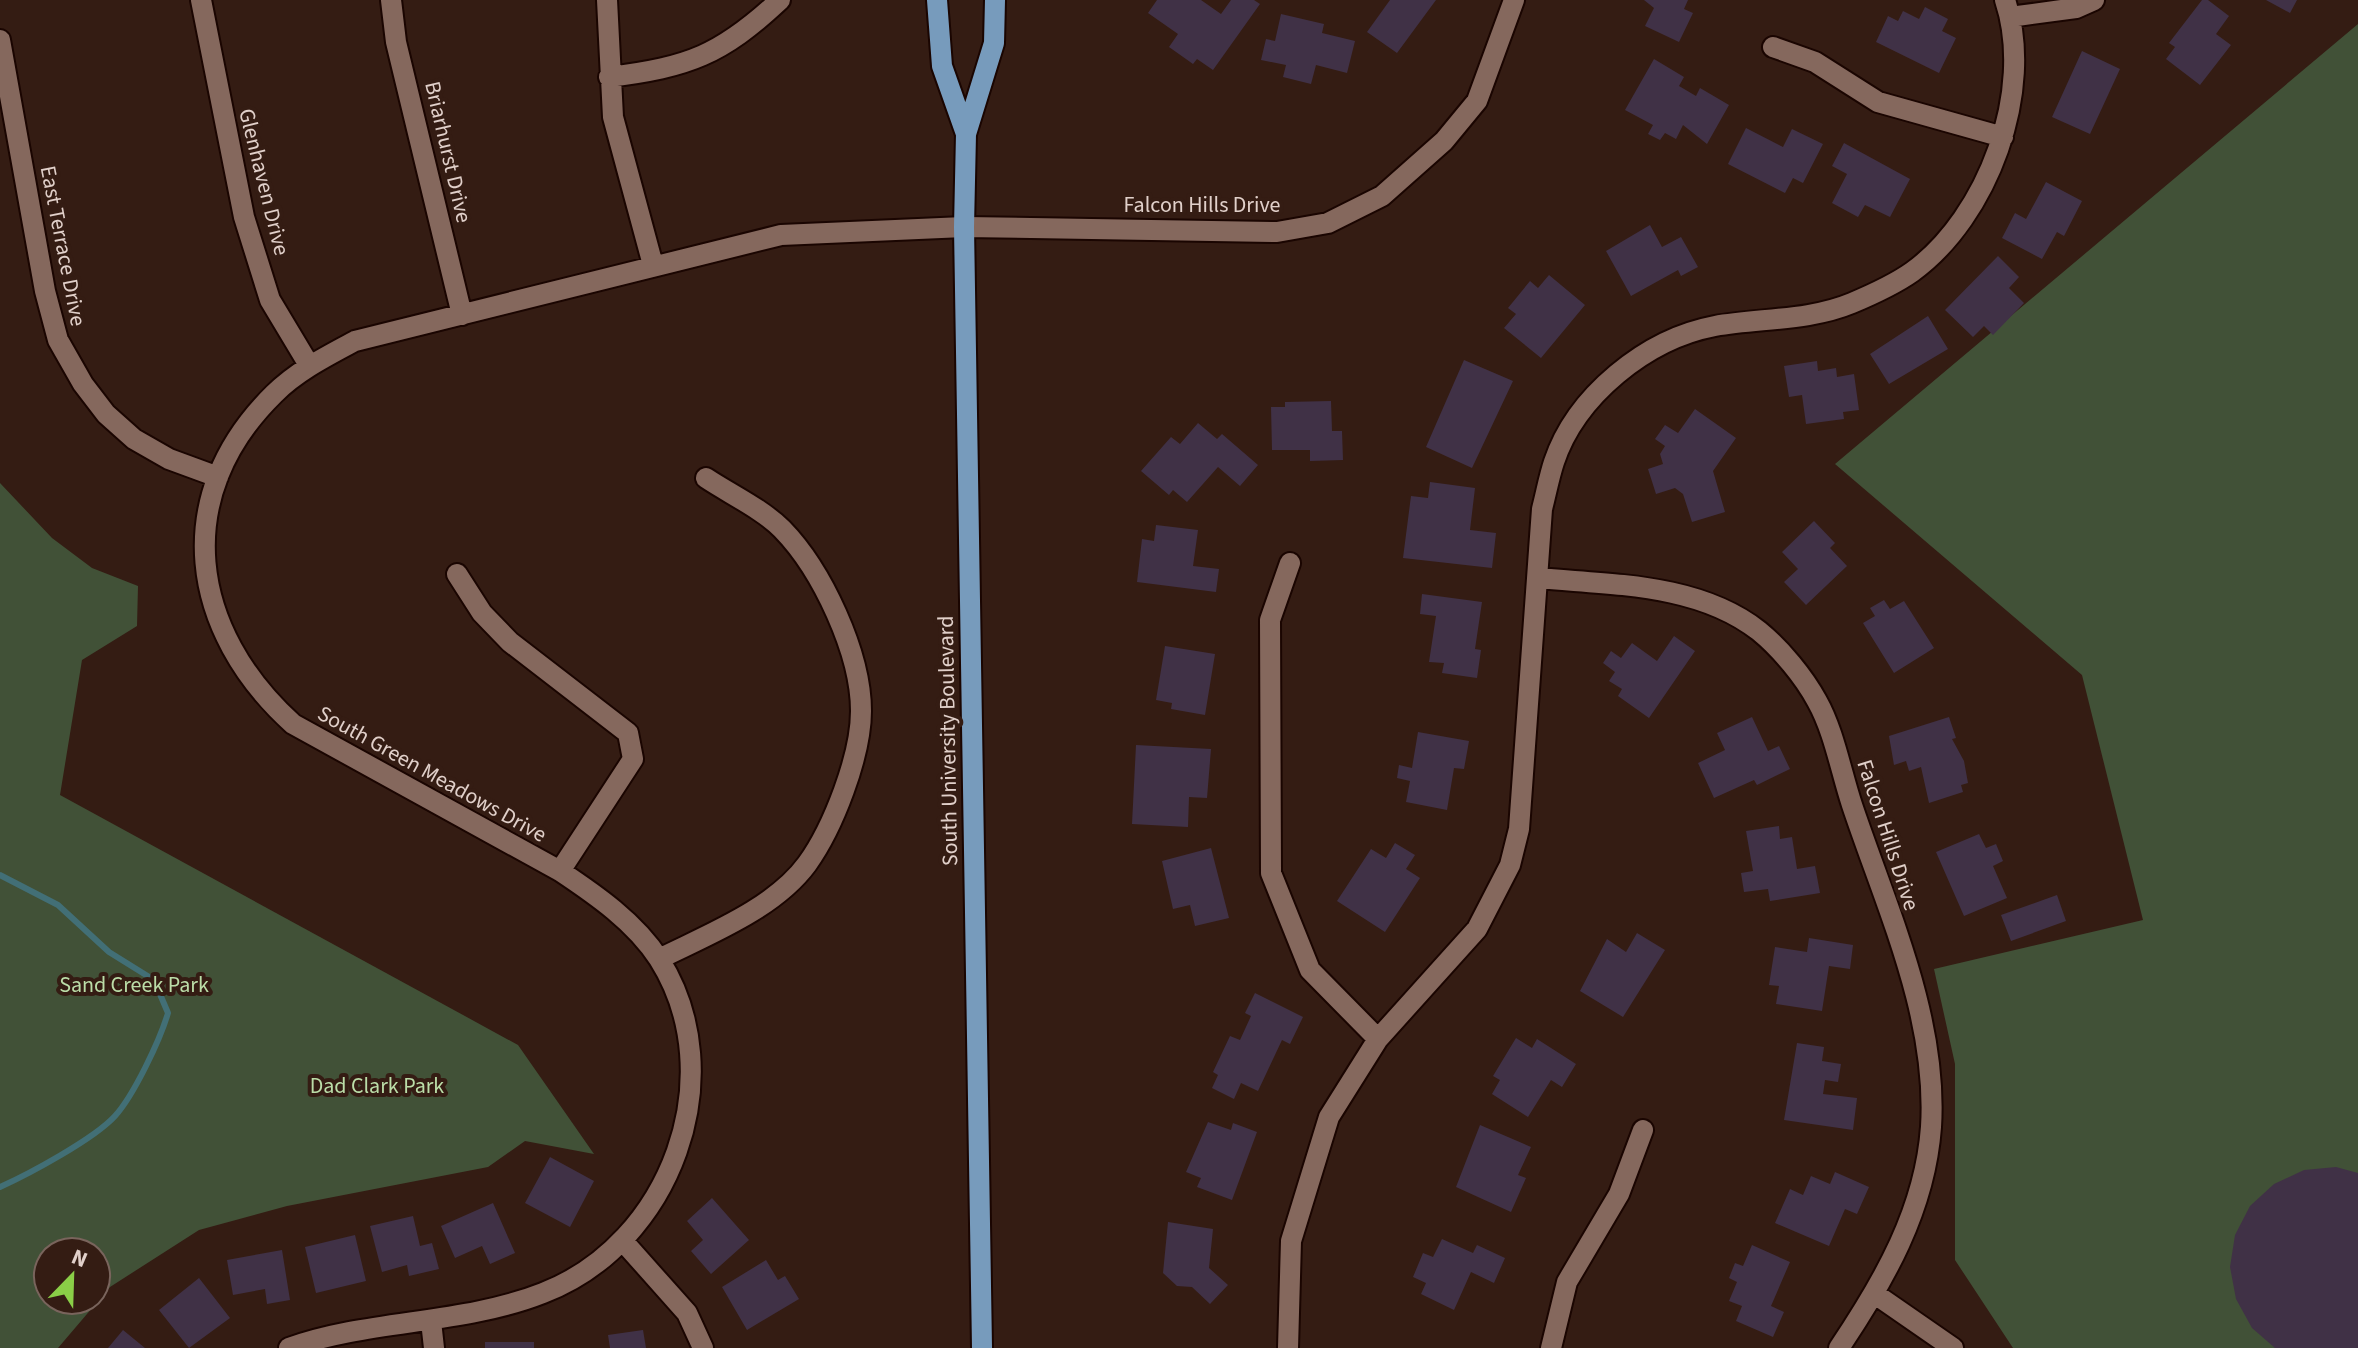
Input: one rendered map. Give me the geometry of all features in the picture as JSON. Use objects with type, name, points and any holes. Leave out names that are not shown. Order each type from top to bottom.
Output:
[{"type":"main road","name":"South University Boulevard","points":[[937,0],[942,66],[966,134]]},
{"type":"main road","name":"South University Boulevard","points":[[982,1348],[964,227],[966,134],[994,43],[995,0]]},
{"type":"street","name":"Glenhaven Drive","points":[[201,0],[244,217],[270,300],[309,365]]},
{"type":"street","name":"Briarhurst Drive","points":[[391,0],[396,42],[462,315]]},
{"type":"street","points":[[607,0],[613,117],[653,265]]},
{"type":"street","points":[[609,77],[664,70],[711,54],[747,31],[780,0]]},
{"type":"street","name":"Falcon Hills Drive","points":[[964,227],[1277,232],[1328,223],[1382,196],[1444,141],[1477,101],[1514,0]]},
{"type":"street","points":[[1288,1348],[1291,1241],[1329,1117],[1378,1039],[1477,929],[1510,865],[1519,829],[1542,509],[1554,460],[1579,414],[1611,377],[1666,343],[1713,327],[1783,320],[1850,304],[1912,272],[1975,201],[2003,137],[2010,95],[2008,8],[2076,8],[2094,0]]},
{"type":"street","name":"East Terrace Drive","points":[[0,40],[45,291],[58,340],[98,404],[134,439],[169,459],[218,477]]},
{"type":"street","points":[[1773,47],[1815,62],[1878,102],[2003,137]]},
{"type":"street","name":"South Green Meadows Drive","points":[[289,1348],[501,1307],[546,1293],[582,1272],[622,1240],[649,1206],[668,1173],[691,1103],[693,1060],[687,1027],[659,959],[602,899],[560,871],[293,724],[262,696],[234,657],[215,617],[205,574],[206,529],[218,477],[243,432],[274,394],[309,365],[355,341],[781,235],[964,227]]},
{"type":"street","points":[[659,959],[752,913],[806,865],[848,783],[861,710],[845,626],[812,571],[782,528],[706,478]]},
{"type":"street","points":[[1290,563],[1270,620],[1271,873],[1310,970],[1378,1039]]},
{"type":"street","points":[[457,574],[482,613],[510,642],[628,733],[633,759],[560,871]]},
{"type":"street","name":"Falcon Hills Drive","points":[[1538,578],[1665,590],[1719,607],[1759,631],[1818,702],[1901,951],[1927,1042],[1931,1126],[1923,1174],[1901,1246],[1875,1294],[1839,1348]]},
{"type":"street","points":[[1551,1348],[1567,1282],[1619,1194],[1643,1130]]},
{"type":"street","points":[[622,1240],[687,1313],[703,1348]]},
{"type":"street","points":[[1875,1294],[1953,1348]]},
{"type":"street","points":[[431,1321],[434,1348]]},
{"type":"green space","points":[[2358,24],[2358,1348],[2013,1348],[1955,1260],[1955,1064],[1934,969],[2143,920],[2082,675],[1835,464]]},
{"type":"green space","points":[[0,483],[52,538],[92,568],[138,586],[137,626],[82,660],[60,795],[518,1045],[594,1154],[525,1141],[488,1167],[287,1206],[199,1230],[112,1286],[112,1236],[32,1236],[32,1316],[85,1316],[58,1348],[0,1348]]},
{"type":"building","points":[[1157,0],[1201,0],[1221,14],[1231,0],[1254,0],[1260,4],[1213,70],[1197,59],[1193,64],[1169,47],[1178,34],[1148,13]]},
{"type":"building","points":[[1390,0],[1436,0],[1397,53],[1367,32]]},
{"type":"building","points":[[1644,0],[1688,0],[1684,9],[1693,13],[1679,42],[1645,26],[1654,8]]},
{"type":"building","points":[[2202,0],[2208,0],[2229,16],[2216,34],[2231,45],[2200,85],[2166,59],[2175,47],[2169,43]]},
{"type":"building","points":[[2266,0],[2297,0],[2290,13]]},
{"type":"building","points":[[1925,7],[1948,19],[1942,31],[1956,38],[1939,73],[1876,42],[1888,16],[1898,21],[1903,11],[1919,19]]},
{"type":"building","points":[[1281,14],[1324,24],[1322,33],[1355,41],[1347,73],[1316,65],[1311,84],[1283,77],[1286,65],[1261,60],[1266,39],[1275,41]]},
{"type":"building","points":[[2082,51],[2120,69],[2090,134],[2052,117]]},
{"type":"building","points":[[1654,59],[1684,77],[1679,86],[1696,96],[1700,88],[1729,105],[1707,144],[1683,125],[1676,139],[1665,133],[1660,140],[1648,134],[1653,125],[1625,110]]},
{"type":"building","points":[[1746,128],[1783,147],[1792,129],[1823,144],[1803,183],[1793,178],[1785,193],[1728,164]]},
{"type":"building","points":[[1844,143],[1910,179],[1890,217],[1865,205],[1858,217],[1832,203],[1847,174],[1832,166]]},
{"type":"building","points":[[2046,182],[2082,201],[2064,236],[2057,232],[2042,259],[2002,238],[2015,213],[2026,219]]},
{"type":"building","points":[[1650,225],[1662,247],[1681,237],[1698,267],[1681,276],[1678,270],[1631,296],[1606,251]]},
{"type":"building","points":[[1998,256],[2019,277],[2009,288],[2024,303],[1993,335],[1984,326],[1973,337],[1945,310]]},
{"type":"building","points":[[1549,275],[1585,305],[1541,358],[1504,328],[1516,314],[1508,308],[1530,281],[1538,288]]},
{"type":"building","points":[[1928,316],[1948,349],[1889,384],[1870,354]]},
{"type":"building","points":[[1464,360],[1513,381],[1472,468],[1426,447]]},
{"type":"building","points":[[1817,361],[1818,371],[1836,368],[1837,377],[1854,374],[1859,410],[1843,412],[1844,419],[1806,424],[1802,395],[1789,397],[1784,366]]},
{"type":"building","points":[[1331,401],[1332,431],[1342,431],[1343,460],[1310,461],[1310,450],[1272,450],[1271,407],[1285,407],[1285,402]]},
{"type":"building","points":[[1695,409],[1736,438],[1713,471],[1725,512],[1692,522],[1683,494],[1675,488],[1656,494],[1648,469],[1663,464],[1660,454],[1665,446],[1655,439],[1665,425],[1678,433]]},
{"type":"building","points":[[1198,423],[1217,439],[1222,434],[1258,465],[1240,486],[1218,467],[1187,502],[1173,490],[1169,495],[1141,471],[1171,437],[1180,444]]},
{"type":"building","points":[[1430,482],[1475,488],[1470,530],[1496,533],[1492,568],[1403,558],[1411,496],[1428,498]]},
{"type":"building","points":[[1814,521],[1835,543],[1830,548],[1847,566],[1806,605],[1784,582],[1798,569],[1782,552]]},
{"type":"building","points":[[1156,525],[1198,530],[1193,566],[1219,569],[1216,592],[1137,582],[1142,539],[1154,541]]},
{"type":"building","points":[[1422,594],[1482,602],[1475,649],[1481,650],[1477,678],[1442,673],[1444,663],[1429,662],[1436,616],[1420,614]]},
{"type":"building","points":[[1884,600],[1890,609],[1904,601],[1934,648],[1894,673],[1863,623],[1875,616],[1870,608]]},
{"type":"building","points":[[1674,636],[1695,651],[1649,718],[1618,696],[1622,689],[1609,681],[1615,672],[1603,663],[1611,651],[1621,658],[1632,643],[1657,661]]},
{"type":"building","points":[[1165,646],[1215,654],[1205,715],[1171,709],[1172,703],[1156,700]]},
{"type":"building","points":[[1752,717],[1768,751],[1779,746],[1790,769],[1757,785],[1754,780],[1714,798],[1698,763],[1725,750],[1717,733]]},
{"type":"building","points":[[1949,717],[1956,738],[1952,739],[1964,761],[1968,783],[1961,785],[1963,792],[1929,803],[1921,767],[1909,771],[1906,761],[1894,765],[1889,736]]},
{"type":"building","points":[[1418,732],[1469,741],[1464,769],[1454,768],[1447,810],[1406,802],[1410,781],[1397,778],[1399,765],[1412,768]]},
{"type":"building","points":[[1136,745],[1211,749],[1207,798],[1189,797],[1188,827],[1132,824]]},
{"type":"building","points":[[1779,826],[1780,839],[1792,837],[1797,869],[1815,866],[1820,893],[1770,901],[1768,889],[1744,892],[1741,873],[1753,871],[1746,831]]},
{"type":"building","points":[[1979,834],[1986,848],[1996,844],[2003,861],[1993,866],[2007,898],[1964,916],[1936,852]]},
{"type":"building","points":[[1395,843],[1415,855],[1406,869],[1420,878],[1385,932],[1337,901],[1371,849],[1386,858]]},
{"type":"building","points":[[1211,848],[1229,918],[1195,926],[1190,905],[1173,909],[1162,861]]},
{"type":"building","points":[[2057,895],[2066,921],[2011,941],[2001,915]]},
{"type":"building","points":[[1637,933],[1665,950],[1623,1017],[1580,991],[1607,939],[1626,952]]},
{"type":"building","points":[[1809,938],[1853,945],[1850,969],[1829,966],[1822,1011],[1776,1004],[1779,986],[1769,985],[1775,947],[1807,952]]},
{"type":"building","points":[[1255,993],[1303,1017],[1290,1044],[1282,1040],[1258,1091],[1241,1083],[1234,1099],[1212,1088],[1218,1075],[1213,1072],[1230,1036],[1240,1040],[1251,1016],[1245,1013]]},
{"type":"building","points":[[1516,1038],[1532,1048],[1537,1039],[1576,1064],[1562,1087],[1551,1080],[1528,1117],[1492,1094],[1500,1080],[1493,1076]]},
{"type":"building","points":[[1797,1043],[1824,1047],[1822,1061],[1841,1064],[1838,1082],[1825,1080],[1823,1094],[1857,1098],[1853,1130],[1784,1120]]},
{"type":"building","points":[[1208,1122],[1231,1130],[1233,1123],[1257,1132],[1232,1200],[1197,1187],[1201,1178],[1186,1172]]},
{"type":"building","points":[[1480,1125],[1531,1147],[1518,1175],[1526,1178],[1511,1212],[1456,1187]]},
{"type":"building","points":[[550,1157],[594,1181],[570,1227],[525,1203]]},
{"type":"building","points":[[2336,1167],[2358,1173],[2358,1348],[2275,1348],[2252,1328],[2236,1299],[2230,1267],[2235,1235],[2250,1206],[2274,1184],[2304,1170]]},
{"type":"building","points":[[1835,1172],[1869,1187],[1857,1214],[1845,1209],[1829,1246],[1775,1223],[1790,1189],[1803,1195],[1811,1176],[1830,1184]]},
{"type":"building","points":[[712,1198],[749,1240],[711,1274],[691,1251],[703,1240],[687,1221]]},
{"type":"building","points":[[493,1203],[515,1253],[490,1264],[482,1246],[455,1258],[441,1226]]},
{"type":"building","points":[[413,1216],[420,1246],[432,1243],[439,1269],[409,1276],[407,1265],[382,1272],[370,1226]]},
{"type":"building","points":[[1168,1222],[1213,1229],[1209,1268],[1228,1285],[1210,1304],[1192,1287],[1177,1286],[1163,1273]]},
{"type":"building","points":[[355,1235],[366,1281],[316,1293],[305,1247]]},
{"type":"building","points":[[1442,1239],[1473,1253],[1477,1245],[1505,1258],[1494,1283],[1471,1272],[1454,1310],[1421,1294],[1426,1283],[1413,1277],[1423,1253],[1433,1257]]},
{"type":"building","points":[[1752,1245],[1790,1262],[1771,1306],[1784,1312],[1773,1337],[1736,1321],[1742,1306],[1729,1301],[1737,1282],[1729,1278],[1735,1263],[1743,1266]]},
{"type":"building","points":[[282,1250],[290,1300],[267,1304],[265,1289],[233,1295],[227,1260]]},
{"type":"building","points":[[766,1260],[778,1280],[785,1276],[799,1299],[747,1330],[722,1287]]},
{"type":"building","points":[[199,1278],[230,1318],[189,1348],[159,1310]]},
{"type":"building","points":[[123,1330],[145,1348],[108,1348]]},
{"type":"building","points":[[643,1330],[646,1348],[610,1348],[608,1335]]},
{"type":"building","points":[[485,1342],[534,1342],[534,1348],[485,1348]]},
{"type":"waterway","points":[[0,875],[58,905],[109,952],[154,980],[168,1013],[146,1067],[115,1116],[77,1145],[0,1187]]},
{"type":"park label","name":"Sand Creek Park","points":[[134,985]]},
{"type":"park label","name":"Dad Clark Park","points":[[377,1086]]}]
